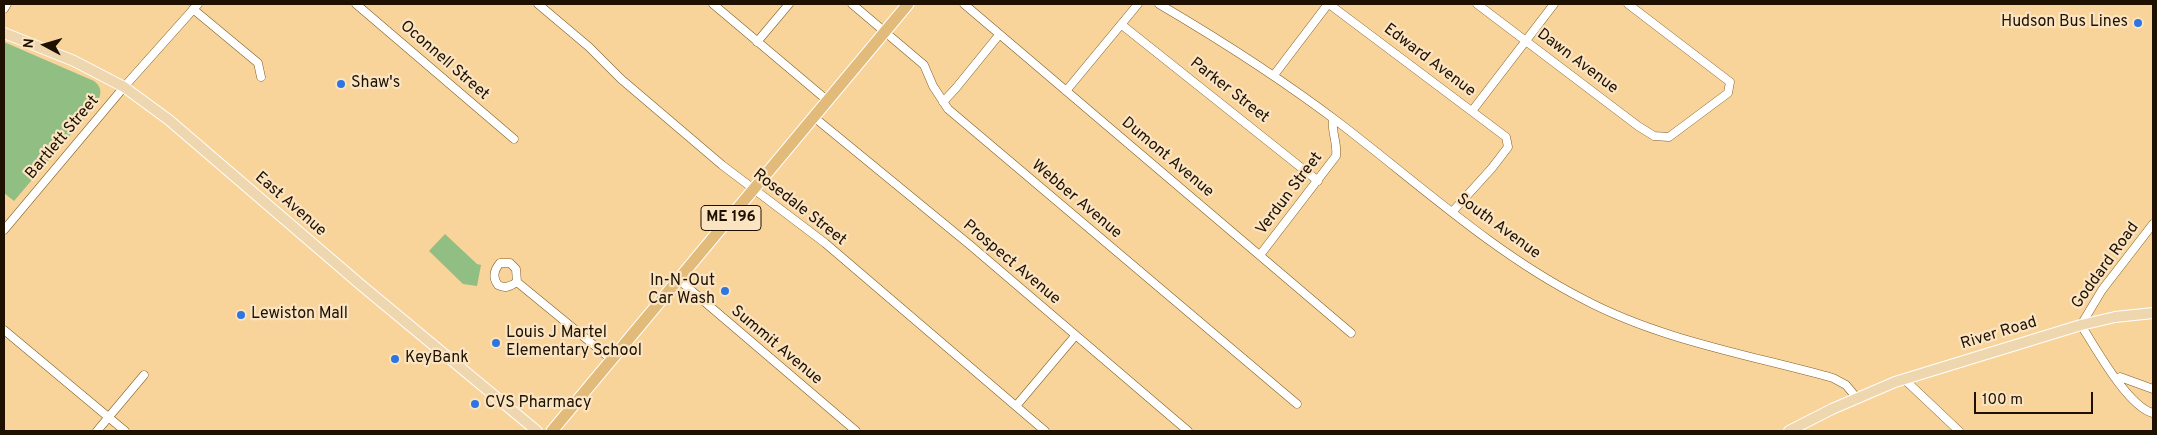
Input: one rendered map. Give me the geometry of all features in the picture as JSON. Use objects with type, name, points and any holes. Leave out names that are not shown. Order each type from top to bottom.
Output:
[{"type":"highway","name":"ME 196","points":[[552,431],[755,190],[908,4]]},
{"type":"main road","name":"East Avenue","points":[[4,33],[74,61],[124,87],[169,120],[361,285],[537,431]]},
{"type":"main road","name":"River Road","points":[[1789,431],[1856,397],[1904,379],[2080,325],[2115,317],[2153,313]]},
{"type":"street","points":[[4,9],[7,4]]},
{"type":"street","name":"Oconnell Street","points":[[356,4],[514,139]]},
{"type":"street","name":"Rosedale Street","points":[[538,4],[588,47],[621,80],[722,165],[825,243],[1045,431]]},
{"type":"street","points":[[713,4],[828,101]]},
{"type":"street","points":[[757,42],[789,4]]},
{"type":"street","name":"Webber Avenue","points":[[852,4],[924,65],[933,86],[948,109],[1297,404]]},
{"type":"street","name":"Dumont Avenue","points":[[964,4],[1351,333]]},
{"type":"street","points":[[1066,90],[1138,4]]},
{"type":"street","name":"South Avenue","points":[[1159,4],[1274,75],[1538,273],[1596,306],[1685,338],[1833,378],[1846,385],[1856,397]]},
{"type":"street","points":[[1274,75],[1328,4]]},
{"type":"street","name":"Edward Avenue","points":[[1328,4],[1506,137],[1508,144],[1496,163],[1453,211]]},
{"type":"street","name":"Dawn Avenue","points":[[1477,4],[1638,126],[1654,136],[1663,138],[1676,134],[1728,93],[1731,86],[1727,79],[1628,4]]},
{"type":"street","points":[[1472,111],[1554,4]]},
{"type":"street","points":[[195,6],[258,63],[261,77]]},
{"type":"street","name":"Bartlett Street","points":[[4,230],[195,6]]},
{"type":"street","name":"Parker Street","points":[[1122,25],[1318,181]]},
{"type":"street","points":[[943,102],[999,35]]},
{"type":"street","name":"Prospect Avenue","points":[[815,118],[970,245],[1188,431]]},
{"type":"street","name":"Verdun Street","points":[[1260,255],[1336,156],[1337,148],[1332,127],[1333,118]]},
{"type":"street","name":"Goddard Road","points":[[2080,325],[2102,290],[2153,224]]},
{"type":"street","name":"Summit Avenue","points":[[679,280],[856,431]]},
{"type":"street","points":[[517,282],[612,360]]},
{"type":"street","points":[[2080,325],[2132,400],[2141,408],[2153,414]]},
{"type":"street","points":[[4,330],[125,431]]},
{"type":"street","points":[[1016,406],[1075,336]]},
{"type":"street","points":[[97,431],[144,375]]},
{"type":"street","points":[[2120,376],[2153,389]]},
{"type":"street","points":[[1904,379],[1959,431]]},
{"type":"green space","points":[[4,42],[94,81],[100,90],[100,96],[94,107],[14,201],[4,193]]},
{"type":"green space","points":[[445,234],[477,264],[481,265],[477,286],[463,284],[429,251]]},
{"type":"place","name":"Hudson Bus Lines","points":[[2138,23]]},
{"type":"place","name":"Shaw's","points":[[341,84]]},
{"type":"place","name":"In-N-Out Car Wash","points":[[725,291]]},
{"type":"place","name":"Lewiston Mall","points":[[241,315]]},
{"type":"place","name":"Louis J Martel Elementary School","points":[[496,343]]},
{"type":"place","name":"KeyBank","points":[[395,359]]},
{"type":"place","name":"CVS Pharmacy","points":[[475,404]]}]
